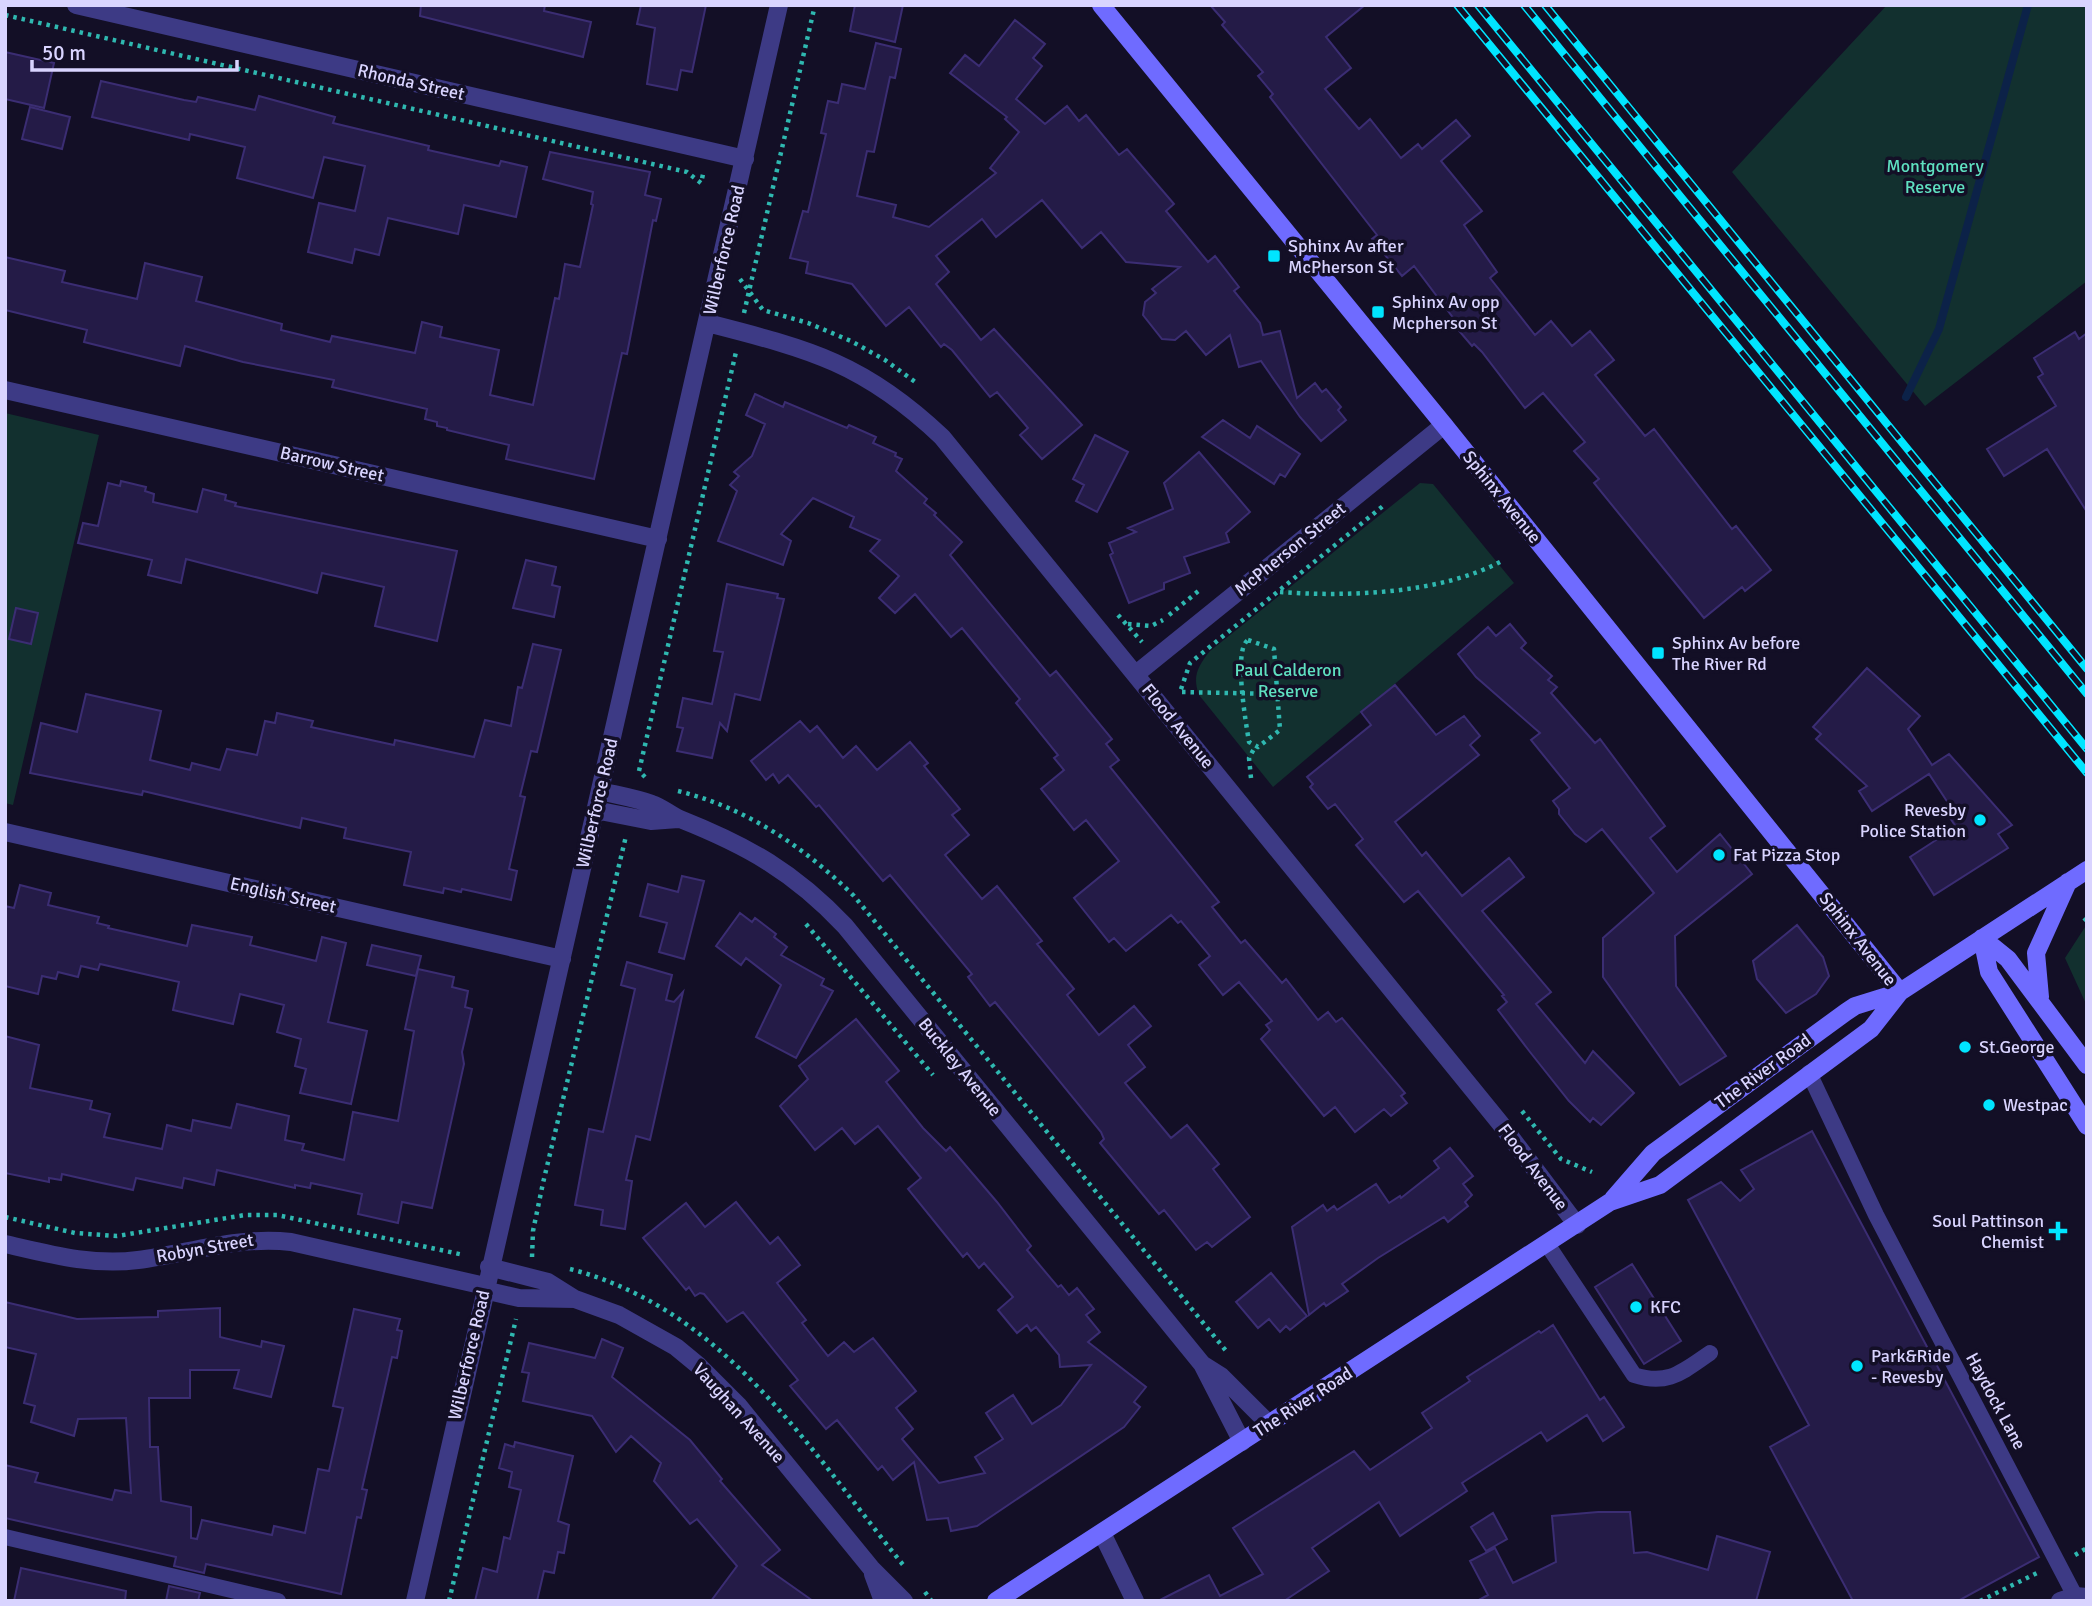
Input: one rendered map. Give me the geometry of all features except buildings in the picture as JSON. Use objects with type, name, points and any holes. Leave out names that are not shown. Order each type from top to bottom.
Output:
[{"type":"street","name":"Rhonda Street","points":[[76,5],[746,159]]},
{"type":"street","name":"Wilberforce Road","points":[[415,1601],[484,1288],[746,159],[779,5]]},
{"type":"street","name":"Sphinx Avenue","points":[[1101,5],[1444,425],[1900,992]]},
{"type":"street","name":"Flood Avenue","points":[[707,323],[797,345],[829,358],[863,375],[917,413],[964,462],[1500,1123],[1577,1225]]},
{"type":"street","name":"Barrow Street","points":[[5,390],[658,539]]},
{"type":"street","name":"McPherson Street","points":[[1136,674],[1444,425]]},
{"type":"street","name":"Buckley Avenue","points":[[600,791],[633,808]]},
{"type":"street","name":"Buckley Avenue","points":[[595,810],[655,804],[678,819],[754,851],[816,895],[845,926],[1202,1364],[1242,1442]]},
{"type":"street","name":"English Street","points":[[5,832],[562,959]]},
{"type":"street","name":"The River Road","points":[[996,1601],[1577,1225],[1610,1202],[1653,1153],[1855,1006],[1900,992],[2087,870]]},
{"type":"street","points":[[2040,1000],[2036,953],[2068,882]]},
{"type":"street","points":[[1982,938],[2008,959],[2087,1065]]},
{"type":"street","points":[[1982,938],[1989,972],[2087,1126]]},
{"type":"street","name":"The River Road","points":[[1610,1202],[1660,1185],[1871,1029],[1900,992]]},
{"type":"street","name":"Robyn Street","points":[[5,1244],[59,1256],[115,1261],[260,1239],[291,1242],[484,1288]]},
{"type":"street","name":"Vaughan Avenue","points":[[489,1267],[548,1282],[575,1299],[619,1315],[647,1330],[699,1366],[738,1405],[871,1568],[904,1601]]},
{"type":"street","name":"Vaughan Avenue","points":[[484,1288],[519,1298],[575,1299]]},
{"type":"street","name":"Buckley Avenue","points":[[1202,1364],[1222,1376],[1269,1424]]},
{"type":"street","points":[[1102,1533],[1135,1601]]},
{"type":"street","name":"Vaughan Avenue","points":[[871,1568],[883,1601]]},
{"type":"lane","name":"Haydock Lane","points":[[1809,1073],[1876,1215],[2060,1562],[2074,1598]]},
{"type":"lane","points":[[1547,1244],[1634,1375],[1653,1381],[1678,1375],[1710,1353]]},
{"type":"lane","points":[[5,1537],[278,1601]]},
{"type":"path","points":[[524,1274],[534,1254],[533,1231],[543,1184],[633,808],[639,771],[815,5]]},
{"type":"path","points":[[1279,694],[1181,692],[1190,663],[1385,505]]},
{"type":"path","points":[[1279,592],[1376,593],[1481,573],[1502,561]]},
{"type":"path","points":[[1128,624],[1157,625],[1201,589]]},
{"type":"path","points":[[1251,778],[1249,758],[1255,747],[1280,730],[1274,649],[1252,640],[1245,642],[1241,650],[1242,692],[1249,742],[1255,747]]},
{"type":"path","points":[[639,771],[653,785]]},
{"type":"path","points":[[675,790],[715,802],[776,832],[827,870],[854,896],[1230,1355]]},
{"type":"path","points":[[806,924],[933,1075]]},
{"type":"path","points":[[449,1601],[519,1298]]},
{"type":"path","points":[[1980,1601],[2087,1548]]},
{"type":"green space","name":"Montgomery Reserve","points":[[1887,5],[2087,5],[2087,281],[1925,406],[1732,172]]},
{"type":"green space","points":[[5,413],[99,435],[13,805],[5,803]]},
{"type":"green space","name":"Paul Calderon Reserve","points":[[1420,483],[1433,484],[1514,583],[1273,787],[1199,695],[1196,677],[1199,667],[1210,651]]},
{"type":"green space","points":[[2087,924],[2087,1006],[2065,958]]},
{"type":"waterway","points":[[1906,397],[1939,329],[2028,5]]},
{"type":"railway","points":[[1457,5],[2087,773]]},
{"type":"railway","points":[[1478,5],[2087,749]]},
{"type":"railway","points":[[1524,5],[2087,694]]},
{"type":"railway","points":[[1545,5],[2087,669]]},
{"type":"place","name":"Sphinx Av after McPherson St","points":[[1274,256]]},
{"type":"place","name":"Sphinx Av opp Mcpherson St","points":[[1378,312]]},
{"type":"place","name":"Sphinx Av before The River Rd","points":[[1658,653]]},
{"type":"place","name":"Revesby Police Station","points":[[1980,820]]},
{"type":"place","name":"Fat Pizza Stop","points":[[1719,855]]},
{"type":"place","name":"St.George","points":[[1965,1047]]},
{"type":"place","name":"Westpac","points":[[1989,1105]]},
{"type":"place","name":"Soul Pattinson Chemist","points":[[2058,1231]]},
{"type":"place","name":"KFC","points":[[1636,1307]]},
{"type":"place","name":"Park&Ride - Revesby","points":[[1857,1366]]}]
